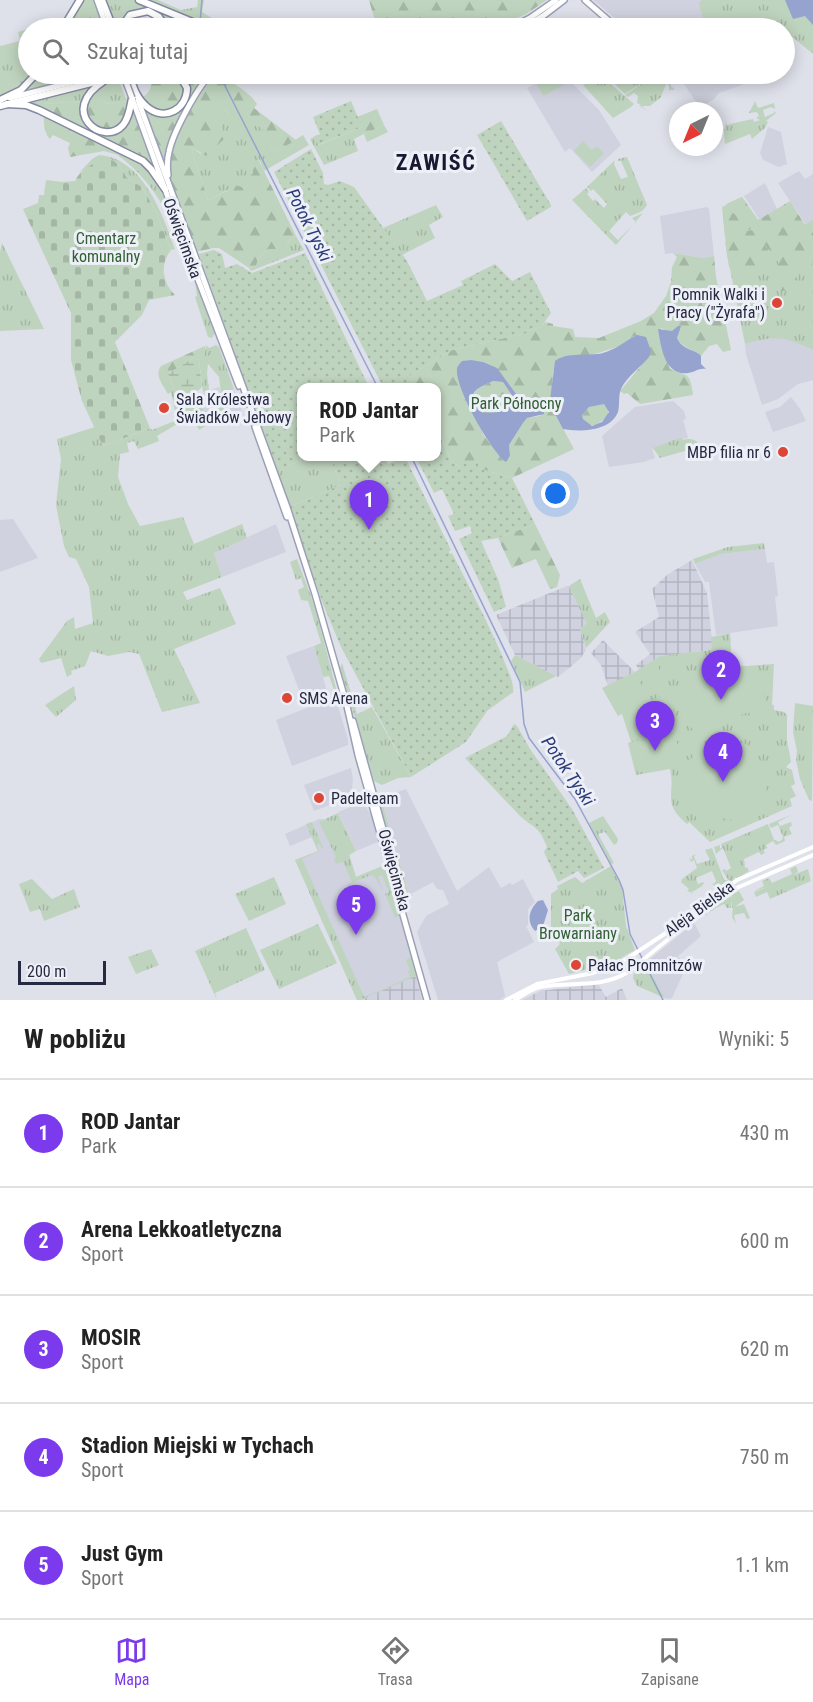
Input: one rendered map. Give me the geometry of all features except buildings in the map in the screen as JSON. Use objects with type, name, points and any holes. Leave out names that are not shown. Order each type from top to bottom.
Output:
[{"type":"highway","points":[[69,18],[80,0]]},
{"type":"highway","points":[[102,0],[109,18]]},
{"type":"highway","points":[[139,0],[181,18]]},
{"type":"highway","points":[[128,18],[130,15],[148,11],[160,18]]},
{"type":"highway","points":[[3,102],[27,84]]},
{"type":"highway","points":[[3,102],[75,84]]},
{"type":"highway","points":[[98,84],[86,96],[83,108],[90,125],[102,131],[118,129],[128,117],[135,98],[156,112],[167,114],[177,110],[184,102],[186,84]]},
{"type":"highway","name":"Oświęcimska","points":[[130,84],[135,98]]},
{"type":"highway","points":[[3,102],[26,105],[39,110],[131,155],[151,169],[167,187]]},
{"type":"main road","points":[[97,0],[103,18]]},
{"type":"main road","points":[[585,0],[606,18]]},
{"type":"main road","points":[[530,18],[562,1]]},
{"type":"main road","points":[[537,18],[562,1]]},
{"type":"main road","points":[[3,102],[67,84]]},
{"type":"main road","points":[[167,187],[167,161],[172,140],[203,84]]},
{"type":"main road","name":"Oświęcimska","points":[[135,98],[234,375],[281,489],[315,594],[429,1000]]},
{"type":"main road","name":"Aleja Bielska","points":[[506,1000],[537,984],[593,973],[622,962],[678,925],[729,885],[813,847]]},
{"type":"main road","name":"Aleja Bielska","points":[[515,1000],[541,987],[609,981],[623,975],[722,896],[813,855]]},
{"type":"main road","points":[[749,874],[753,878],[752,881]]},
{"type":"shaded area","points":[[593,0],[732,0],[741,18],[615,18]]},
{"type":"shaded area","points":[[534,84],[573,84],[599,110],[621,145],[592,172],[570,148],[565,152],[527,88]]},
{"type":"shaded area","points":[[684,84],[743,84],[719,93],[713,100],[696,102]]},
{"type":"shaded area","points":[[768,127],[781,132],[787,164],[779,167],[763,160],[760,153]]},
{"type":"shaded area","points":[[799,171],[805,179],[813,174],[813,220],[806,225],[778,183]]},
{"type":"shaded area","points":[[765,183],[777,209],[759,219],[744,196]]},
{"type":"shaded area","points":[[707,207],[714,256],[703,258],[673,253],[665,254],[660,216]]},
{"type":"shaded area","points":[[766,338],[790,338],[813,350],[813,380],[798,384],[778,399],[762,405],[745,344]]},
{"type":"shaded area","points":[[219,387],[221,393],[234,389],[243,415],[229,421],[222,405],[203,412],[194,396]]},
{"type":"shaded area","points":[[791,397],[806,421],[773,432],[765,412],[780,407]]},
{"type":"shaded area","points":[[673,401],[684,411],[686,419],[683,420],[688,438],[683,439],[682,437],[652,449],[655,458],[644,462],[609,467],[602,436],[635,407]]},
{"type":"shaded area","points":[[13,519],[38,558],[0,572],[0,520]]},
{"type":"shaded area","points":[[276,524],[286,552],[222,577],[214,553]]},
{"type":"shaded area","points":[[765,549],[767,563],[774,562],[778,596],[775,597],[778,626],[716,635],[709,582],[705,582],[695,564],[721,554]]},
{"type":"shaded area","points":[[692,560],[707,593],[713,650],[660,656],[639,670],[636,665],[650,654],[635,632],[659,617],[652,589],[667,575]]},
{"type":"shaded area","points":[[567,586],[588,625],[580,628],[586,650],[580,659],[558,677],[515,655],[496,615]]},
{"type":"shaded area","points":[[603,640],[635,672],[608,686],[601,665],[591,653]]},
{"type":"shaded area","points":[[314,646],[326,688],[325,695],[304,703],[286,656]]},
{"type":"shaded area","points":[[335,697],[348,745],[292,766],[276,720]]},
{"type":"shaded area","points":[[351,768],[352,789],[348,796],[314,811],[304,785]]},
{"type":"shaded area","points":[[406,789],[457,891],[489,867],[501,888],[523,879],[535,902],[528,909],[528,925],[526,926],[534,942],[497,962],[505,996],[500,1000],[438,1000],[417,932],[426,916],[449,904],[443,890],[437,889],[433,882],[409,895],[381,798]]},
{"type":"shaded area","points":[[363,802],[372,817],[378,842],[356,851],[338,812]]},
{"type":"shaded area","points":[[323,819],[349,854],[356,877],[385,865],[416,976],[360,1000],[357,1000],[295,860],[318,851],[312,837],[290,846],[285,834]]},
{"type":"shaded area","points":[[694,923],[701,936],[678,956],[686,967],[672,998],[665,998],[645,963]]},
{"type":"shaded area","points":[[416,976],[422,1000],[360,1000]]},
{"type":"shaded area","points":[[598,984],[606,997],[622,988],[627,1000],[522,1000],[540,991]]},
{"type":"green space","points":[[82,0],[94,0],[100,18],[72,18]]},
{"type":"green space","points":[[105,0],[135,0],[179,18],[159,18],[150,10],[140,8],[126,18],[112,18]]},
{"type":"green space","points":[[158,0],[181,10],[197,7],[198,0],[204,0],[202,12],[212,18],[187,18],[151,2]]},
{"type":"green space","points":[[369,0],[547,0],[517,18],[374,18]]},
{"type":"green space","points":[[702,0],[813,0],[813,54],[795,39],[795,18],[704,18],[699,3]]},
{"type":"green space","points":[[18,42],[18,84],[24,84],[0,96],[0,46]]},
{"type":"green space","points":[[29,84],[51,84],[22,92]]},
{"type":"green space","points":[[103,84],[120,84],[127,101],[111,104],[97,99],[86,99]]},
{"type":"green space","points":[[151,84],[184,84],[185,91],[177,109],[157,112],[146,104],[143,97]]},
{"type":"green space","points":[[186,84],[203,84],[172,138],[165,167],[144,107],[170,115],[189,94]]},
{"type":"green space","points":[[208,84],[234,84],[253,99],[257,104],[254,108],[296,140],[274,153],[264,137],[265,132],[248,116],[234,125],[229,114],[222,107],[217,112],[213,112],[212,116],[222,126],[224,139],[206,156],[193,148],[192,152],[208,200],[235,185],[245,188],[248,185],[248,178],[253,173],[253,164],[258,159],[296,236],[290,239],[285,249],[268,249],[258,259],[256,266],[249,268],[219,248],[195,252],[170,177],[170,159],[175,140]]},
{"type":"green space","points":[[537,84],[565,84],[543,96]]},
{"type":"green space","points":[[611,84],[634,104],[613,118],[583,85]]},
{"type":"green space","points":[[614,84],[640,84],[625,94]]},
{"type":"green space","points":[[641,84],[666,84],[661,97],[650,106],[642,106],[647,111],[637,103],[638,96],[634,93],[628,97],[625,95]]},
{"type":"green space","points":[[94,85],[82,101],[44,104],[40,108],[22,103]]},
{"type":"green space","points":[[86,99],[97,99],[111,104],[127,101],[123,120],[115,129],[101,129],[87,120]]},
{"type":"green space","points":[[82,101],[81,110],[88,126],[116,132],[132,108],[154,166],[40,108],[43,104]]},
{"type":"green space","points":[[351,101],[362,127],[318,145],[315,136],[320,134],[313,117]]},
{"type":"green space","points":[[755,101],[758,108],[774,103],[775,109],[771,107],[763,110],[765,117],[774,111],[776,113],[766,121],[768,122],[765,128],[752,139],[750,134],[725,144],[726,122],[727,126],[753,119],[754,122],[760,120],[756,118],[759,116],[757,112],[749,113]]},
{"type":"green space","points":[[222,107],[229,114],[248,116],[258,124],[265,132],[274,153],[303,135],[309,145],[264,171],[259,159],[245,188],[228,190],[208,200],[192,152],[193,148],[201,154],[222,126],[211,116],[213,112]]},
{"type":"green space","points":[[377,109],[384,125],[364,134],[357,117]]},
{"type":"green space","points":[[44,116],[122,152],[118,155],[104,151],[70,157],[68,148],[70,143],[53,135],[50,139],[48,137]]},
{"type":"green space","points":[[501,121],[551,205],[527,221],[477,135]]},
{"type":"green space","points":[[384,125],[388,132],[367,142],[364,134]]},
{"type":"green space","points":[[362,127],[364,134],[354,139],[358,151],[324,165],[310,139],[315,136],[319,145]]},
{"type":"green space","points":[[583,141],[592,150],[597,146],[604,153],[590,167],[574,151]]},
{"type":"green space","points":[[311,149],[323,173],[324,184],[340,181],[354,187],[407,261],[427,301],[463,285],[461,281],[495,264],[512,281],[530,272],[551,313],[541,327],[526,331],[527,333],[452,350],[410,375],[414,383],[381,383],[274,172]]},
{"type":"green space","points":[[122,152],[147,166],[160,184],[169,209],[165,210],[144,180],[118,155]]},
{"type":"green space","points":[[99,155],[114,159],[128,166],[139,177],[157,205],[175,249],[171,250],[157,214],[142,187],[127,178],[119,165],[111,159],[90,166],[79,173]]},
{"type":"green space","points":[[627,157],[647,205],[642,211],[630,216],[626,212],[609,231],[618,240],[632,226],[616,245],[572,200],[586,188],[589,192],[587,194],[593,201],[595,199],[604,208],[607,204],[593,189],[591,191],[587,187],[615,160],[614,164],[621,179],[628,177],[621,161],[618,161],[618,159]]},
{"type":"green space","name":"Cmentarz komunalny","points":[[111,159],[119,165],[127,178],[142,187],[157,214],[171,250],[165,262],[165,279],[175,295],[149,300],[142,315],[115,342],[150,428],[103,446],[82,401],[71,360],[71,313],[23,209],[38,203],[39,195],[44,195],[46,180],[75,181],[81,172],[90,166]]},
{"type":"green space","points":[[742,197],[758,220],[790,201],[805,225],[813,220],[813,350],[780,338],[745,344],[727,254],[722,207]]},
{"type":"green space","points":[[742,197],[758,220],[777,209],[786,214],[789,228],[778,227],[789,229],[797,281],[787,277],[798,283],[799,289],[782,291],[780,278],[784,277],[780,275],[778,261],[753,230],[775,227],[752,229],[726,204]]},
{"type":"green space","points":[[436,205],[443,217],[429,225],[435,238],[402,255],[383,228]]},
{"type":"green space","points":[[795,210],[805,225],[813,220],[812,266],[796,261],[791,229],[807,233],[791,228],[788,212]]},
{"type":"green space","points":[[731,211],[751,229],[744,232],[752,230],[765,245],[774,262],[762,265],[753,272],[736,272],[729,267],[725,242],[730,239],[725,237],[723,216]]},
{"type":"green space","points":[[643,213],[636,222],[632,218]]},
{"type":"green space","points":[[296,236],[304,250],[251,271],[249,268],[256,266],[258,259],[268,249],[285,249],[290,239]]},
{"type":"green space","points":[[2,243],[44,329],[0,331]]},
{"type":"green space","points":[[214,250],[222,254],[225,268],[237,264],[252,273],[305,253],[367,383],[297,383],[297,461],[299,461],[279,470],[275,469],[199,254]]},
{"type":"green space","points":[[673,253],[703,258],[714,256],[731,350],[723,352],[717,344],[709,346],[701,356],[679,341],[677,338],[680,326],[670,332],[661,328],[661,346],[670,369],[688,376],[693,395],[640,404],[627,393],[620,391],[649,356],[634,336],[620,346],[553,371],[551,406],[574,449],[512,478],[478,468],[477,460],[462,468],[452,462],[441,438],[441,383],[414,383],[410,375],[452,350],[526,333],[526,331],[541,327],[545,322],[553,326],[573,329],[575,337],[599,338],[641,321],[654,313],[666,296],[671,282],[672,267],[677,257]],"holes":[[[467,360],[483,362],[519,398],[526,402],[541,399],[540,416],[527,418],[509,445],[510,457],[504,461],[484,436],[459,380]]]},
{"type":"green space","points":[[195,281],[215,332],[212,338],[208,337],[195,297],[197,296]]},
{"type":"green space","points":[[206,345],[209,348],[216,345],[219,347],[234,389],[221,393],[219,377],[208,364],[209,390],[203,392],[199,360],[205,353]]},
{"type":"green space","points":[[205,346],[205,353],[199,360],[193,358],[168,374],[175,390],[168,394],[158,373],[161,366]]},
{"type":"green space","points":[[193,358],[199,360],[202,387],[175,411],[171,392],[175,390],[168,374]]},
{"type":"green space","points":[[493,381],[503,382],[513,397],[513,402],[499,412],[483,413],[478,409],[472,397],[478,389]]},
{"type":"green space","points":[[194,396],[204,412],[222,405],[225,411],[199,430],[188,410],[182,421],[157,436],[159,441],[138,449],[134,441],[127,443],[129,452],[120,454],[118,477],[128,504],[140,526],[183,517],[194,544],[242,524],[247,538],[214,553],[222,577],[183,592],[187,600],[220,588],[236,624],[174,649],[200,703],[162,712],[139,654],[129,652],[108,656],[91,651],[85,666],[71,671],[72,674],[67,677],[61,658],[41,663],[39,659],[67,621],[74,617],[75,629],[93,623],[89,587],[76,559],[69,557],[64,546],[56,505],[61,459],[57,439],[95,427],[103,446],[177,420],[175,411]]},
{"type":"green space","points":[[604,404],[608,409],[608,416],[596,425],[585,422],[582,415],[589,407]]},
{"type":"green space","points":[[682,437],[683,440],[695,441],[699,447],[660,458],[653,448]]},
{"type":"green space","points":[[441,439],[452,462],[462,468],[464,462],[478,460],[478,468],[512,478],[535,524],[498,538],[481,541],[498,579],[506,607],[494,612],[459,539],[472,533],[470,526],[455,531],[448,516],[454,514],[442,489],[434,493],[418,461],[441,461]]},
{"type":"green space","points":[[299,461],[332,461],[341,485],[289,507],[275,469],[279,470]]},
{"type":"green space","points":[[332,461],[386,461],[388,464],[395,461],[407,461],[451,550],[449,552],[452,553],[488,625],[512,683],[513,692],[487,711],[466,742],[411,777],[341,647],[323,604],[289,507],[341,485]]},
{"type":"green space","points":[[535,524],[560,575],[557,587],[550,589],[536,559],[512,568],[498,538]]},
{"type":"green space","points":[[764,543],[765,549],[721,554],[695,564],[693,559],[728,547]]},
{"type":"green space","points":[[297,559],[315,607],[337,692],[335,693],[329,676],[323,677],[314,646],[321,643],[308,601],[301,600],[298,590],[304,587],[301,578],[296,580],[290,562]]},
{"type":"green space","points":[[580,579],[596,618],[605,612],[610,622],[586,648],[580,628],[587,624],[569,586]]},
{"type":"green space","points":[[730,633],[732,667],[774,664],[772,705],[774,705],[774,710],[787,715],[787,740],[791,762],[786,767],[792,770],[795,784],[791,786],[796,796],[790,799],[792,806],[710,842],[689,822],[687,824],[674,810],[671,798],[670,769],[636,775],[628,743],[631,742],[622,714],[618,716],[602,688],[635,672],[660,656],[712,650],[711,637]]},
{"type":"green space","points":[[515,655],[556,676],[525,692],[511,661]]},
{"type":"green space","points":[[342,663],[357,714],[372,707],[411,777],[398,778],[382,785],[374,781],[340,668]]},
{"type":"green space","points":[[656,663],[667,684],[652,691],[642,670]]},
{"type":"green space","points":[[757,666],[767,708],[750,714],[748,712],[695,734],[678,705],[680,693],[687,686],[686,683],[715,671],[715,667]]},
{"type":"green space","points":[[635,674],[647,695],[632,702],[621,681]]},
{"type":"green space","points":[[619,681],[631,702],[616,710],[605,689]]},
{"type":"green space","points":[[74,686],[76,700],[56,717],[45,705]]},
{"type":"green space","points":[[666,694],[678,720],[637,738],[625,711]]},
{"type":"green space","points":[[795,703],[813,706],[812,801],[809,800],[800,779],[796,760],[797,751],[793,732]]},
{"type":"green space","points":[[514,724],[572,809],[604,868],[584,878],[578,871],[558,882],[544,852],[547,847],[539,831],[520,816],[465,758],[507,736]]},
{"type":"green space","points":[[673,730],[682,759],[638,773],[629,743]]},
{"type":"green space","points":[[730,742],[745,744],[753,751],[763,772],[766,791],[761,801],[747,809],[748,812],[742,815],[740,813],[727,821],[725,818],[712,822],[702,821],[695,816],[684,795],[680,780],[681,768],[696,755]]},
{"type":"green space","points":[[380,795],[409,895],[414,895],[409,896],[403,894],[378,801]]},
{"type":"green space","points":[[338,813],[356,851],[349,855],[356,877],[385,865],[399,916],[393,918],[395,917],[385,894],[389,892],[382,875],[378,877],[383,891],[375,877],[371,875],[350,884],[356,901],[352,900],[354,898],[348,884],[352,882],[343,862],[336,864],[334,859],[336,857],[319,822]]},
{"type":"green space","points":[[791,815],[778,822],[780,826],[791,822],[792,825],[789,828],[792,834],[784,837],[785,841],[776,845],[773,841],[766,845],[767,848],[763,850],[765,853],[761,855],[759,852],[744,859],[745,868],[747,867],[749,871],[737,879],[735,877],[734,880],[717,890],[712,883],[716,881],[712,871],[696,878],[698,884],[704,883],[702,886],[692,891],[693,893],[687,891],[689,889],[681,882],[682,879],[697,868],[694,860],[691,862],[689,858],[692,860],[692,856],[696,854],[694,857],[697,864],[710,860],[705,850],[712,848],[724,880],[729,881],[722,870],[726,871],[731,868],[723,848],[716,854],[714,847],[720,845],[720,849],[721,844],[768,824],[774,840],[778,842],[783,837],[778,825],[771,828],[769,824]]},
{"type":"green space","points":[[603,816],[618,839],[614,845],[605,832],[598,834],[614,863],[611,864],[589,823]]},
{"type":"green space","points":[[312,822],[323,847],[322,849],[320,844],[317,844],[319,851],[302,859],[365,997],[410,977],[406,960],[411,957],[416,976],[360,1000],[357,1000],[295,860],[318,851],[306,824]]},
{"type":"green space","name":"Park Browarniany","points":[[611,866],[622,888],[626,926],[635,950],[614,962],[569,974],[555,949],[560,944],[551,927],[551,894],[558,889],[557,886],[575,877],[582,883]]},
{"type":"green space","points":[[796,866],[798,872],[793,875],[808,869],[811,881],[770,899],[767,892],[756,897],[754,892],[767,887],[754,891],[764,886],[762,881],[769,878],[772,883],[792,874],[790,869]]},
{"type":"green space","points":[[274,877],[286,904],[249,921],[235,894]]},
{"type":"green space","points":[[32,879],[52,899],[74,889],[80,907],[44,921],[40,909],[30,912],[19,884]]},
{"type":"green space","points":[[739,891],[744,900],[735,907],[744,904],[750,918],[747,919],[744,913],[734,915],[736,924],[732,917],[732,894]]},
{"type":"green space","points":[[731,895],[731,908],[727,908],[724,904],[706,914],[707,916],[704,913]]},
{"type":"green space","points":[[318,924],[337,963],[279,989],[260,950]]},
{"type":"green space","points":[[246,928],[265,970],[215,993],[217,1000],[195,951]]},
{"type":"green space","points":[[151,949],[159,965],[136,974],[128,957]]},
{"type":"green space","points":[[645,963],[665,998],[637,986],[633,978],[634,972]]},
{"type":"water","points":[[785,0],[813,0],[813,25],[805,16],[793,18]]},
{"type":"water","points":[[681,326],[677,338],[684,346],[701,356],[701,364],[706,369],[680,373],[669,365],[662,351],[658,329],[672,331]]},
{"type":"water","points":[[637,335],[646,337],[651,351],[649,357],[621,389],[618,412],[614,419],[594,429],[563,429],[550,400],[555,361],[572,355],[603,353]],"holes":[[[604,404],[609,412],[602,422],[592,426],[583,419],[582,415],[589,407]]]},
{"type":"water","points":[[462,361],[483,362],[497,368],[519,398],[526,402],[544,399],[544,414],[527,418],[523,423],[509,445],[510,456],[506,462],[492,446],[468,404],[458,378],[457,368]],"holes":[[[493,381],[503,382],[513,397],[513,402],[499,412],[483,413],[478,409],[472,397],[473,394],[480,387]]]},
{"type":"water","points":[[543,900],[548,910],[543,926],[535,931],[530,923],[532,908],[538,901]]},
{"type":"waterway","name":"Potok Tyski","points":[[200,18],[202,0]]},
{"type":"waterway","name":"Potok Tyski","points":[[224,84],[375,383]]},
{"type":"waterway","name":"Potok Tyski","points":[[413,461],[520,682],[524,724],[529,738],[575,799],[619,880],[623,890],[630,934],[663,1000]]},
{"type":"place","name":"Pomnik Walki i Pracy (\"Żyrafa\")","points":[[777,303]]},
{"type":"place","name":"Sala Królestwa Świadków Jehowy","points":[[164,408]]},
{"type":"place","name":"MBP filia nr 6","points":[[783,452]]},
{"type":"place","name":"ROD Jantar","points":[[369,530]]},
{"type":"place","name":"SMS Arena","points":[[287,698]]},
{"type":"place","name":"Arena Lekkoatletyczna","points":[[721,700]]},
{"type":"place","name":"MOSIR","points":[[655,751]]},
{"type":"place","name":"Stadion Miejski w Tychach","points":[[723,782]]},
{"type":"place","name":"Padelteam","points":[[319,798]]},
{"type":"place","name":"Just Gym","points":[[356,935]]},
{"type":"place","name":"Pałac Promnitzów","points":[[576,965]]},
{"type":"district","name":"ZAWIŚĆ","points":[[436,162]]},
{"type":"park label","name":"Park Północny","points":[[516,403]]}]
